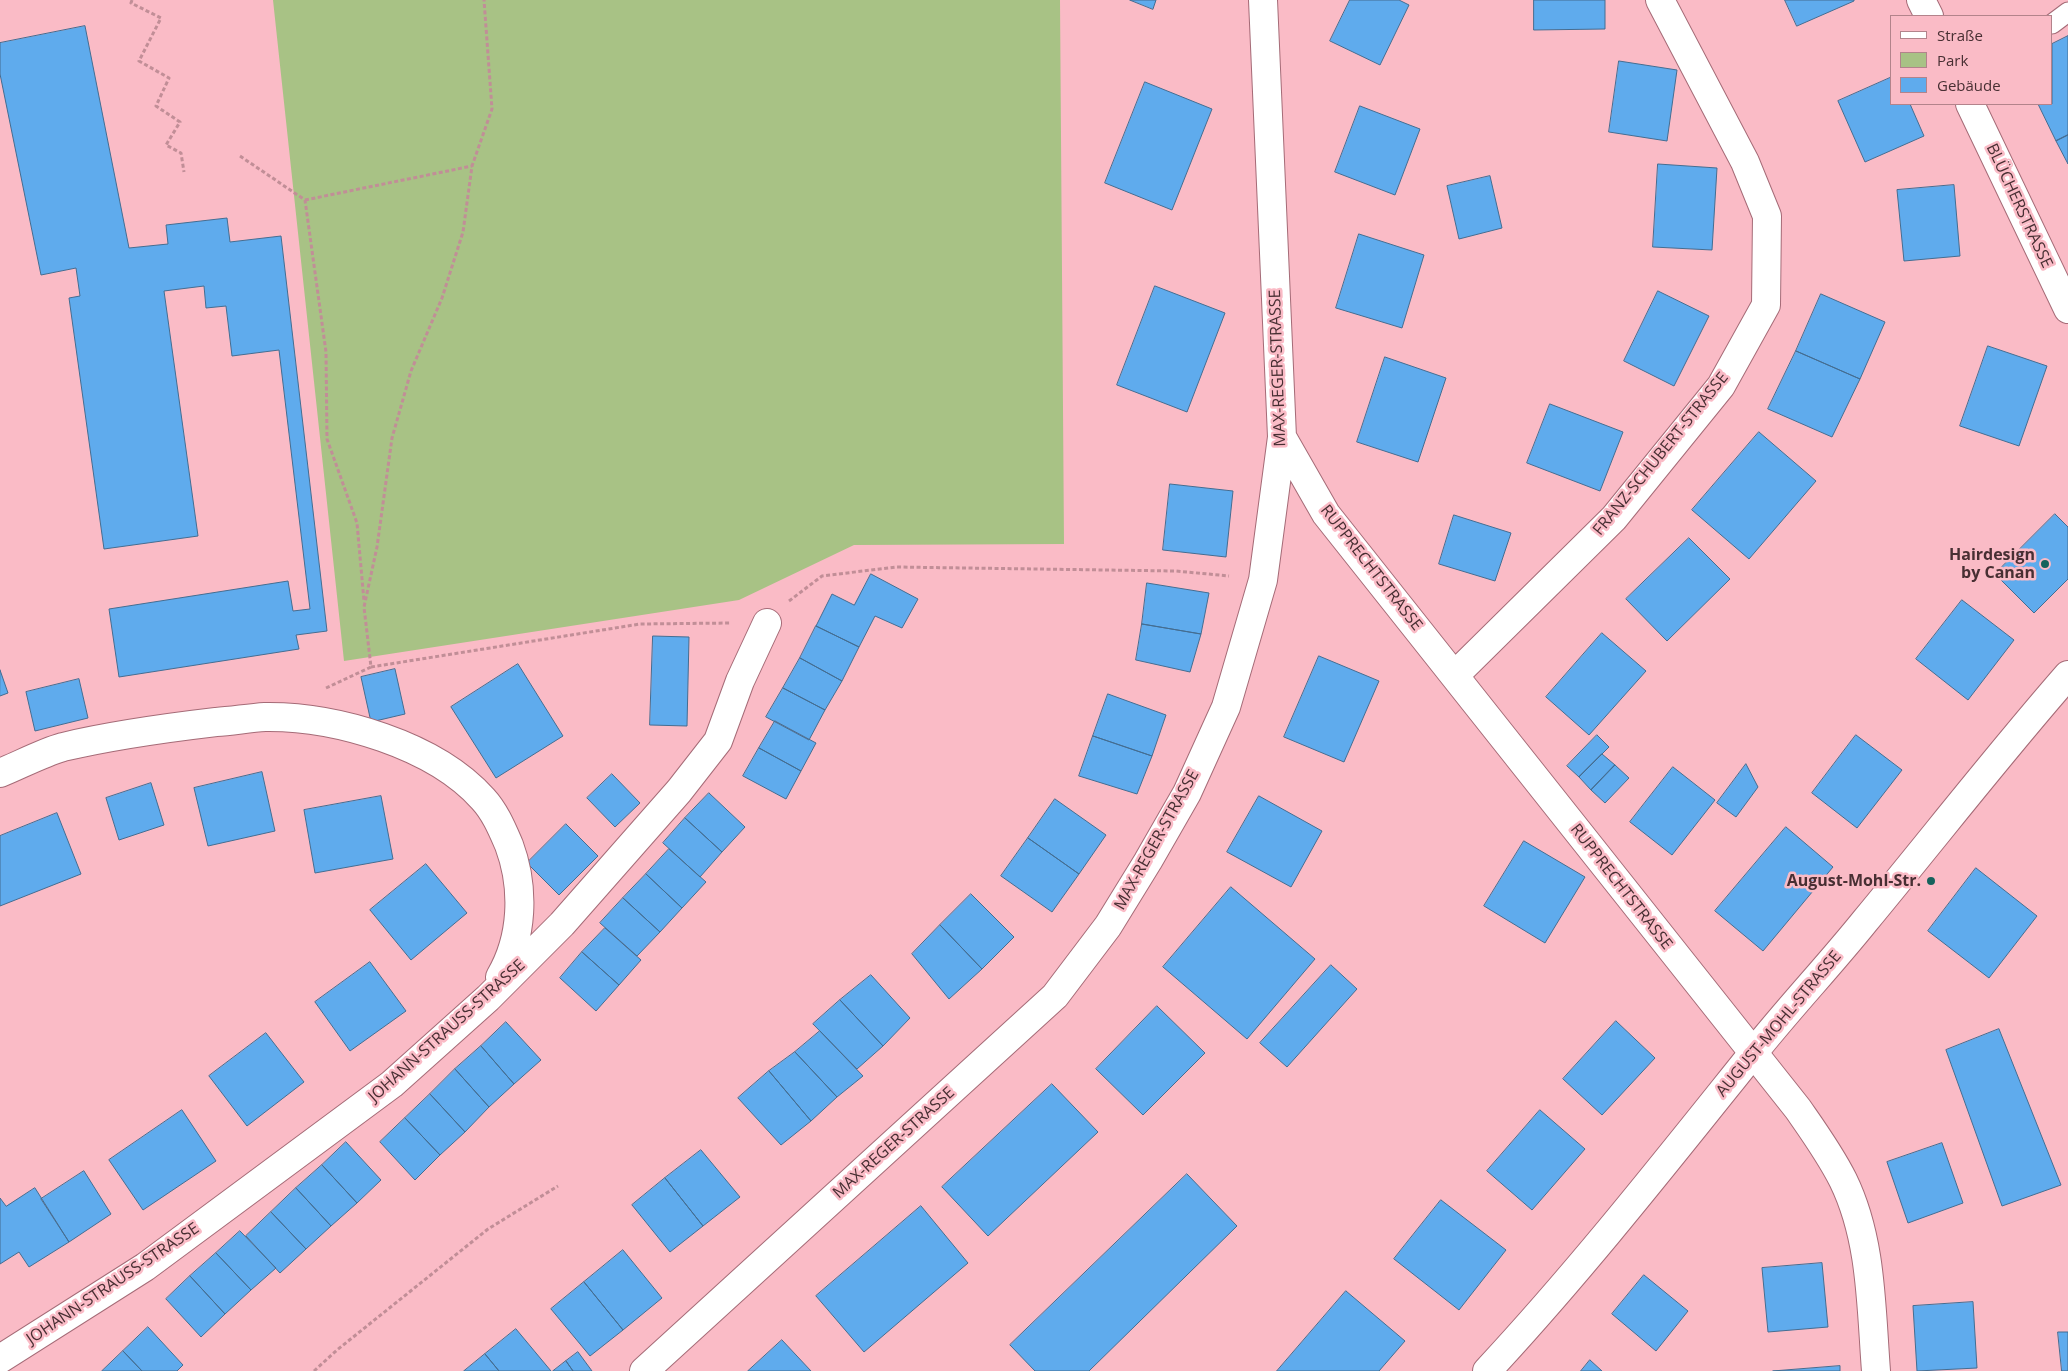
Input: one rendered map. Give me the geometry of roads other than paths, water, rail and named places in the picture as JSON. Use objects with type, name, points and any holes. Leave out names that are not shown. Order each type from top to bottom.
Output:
[{"type":"street","name":"MAX-REGER-STRASSE","points":[[644,1371],[1055,996],[1108,926],[1148,862],[1187,793],[1226,706],[1263,580],[1282,437],[1263,0]]},
{"type":"street","name":"FRANZ-SCHUBERT-STRASSE","points":[[1455,675],[1614,518],[1721,386],[1766,305],[1767,216],[1745,162],[1660,0]]},
{"type":"street","points":[[1921,0],[1928,15]]},
{"type":"street","name":"BLÜCHERSTRASSE","points":[[1970,105],[2068,309]]},
{"type":"street","name":"RUPPRECHTSTRASSE","points":[[1282,437],[1326,514],[1798,1109],[1827,1150],[1844,1181],[1857,1215],[1865,1246],[1876,1371]]},
{"type":"street","name":"JOHANN-STRAUSS-STRASSE","points":[[0,1359],[145,1267],[360,1108],[392,1084],[488,998],[562,924],[679,791],[718,741],[740,681],[767,623]]},
{"type":"street","name":"AUGUST-MOHL-STRASSE","points":[[1487,1371],[1536,1319],[1753,1053],[1865,921],[2035,712],[2068,675]]},
{"type":"street","points":[[0,773],[61,748],[175,727],[265,717],[330,724],[368,733],[411,749],[446,768],[466,782],[484,800],[501,826],[512,854],[519,887],[519,914],[515,945],[505,969],[488,998]]},
{"type":"lane","points":[[2053,23],[2068,12]]},
{"type":"place","name":"Hairdesign by Canan","points":[[2045,564]]},
{"type":"place","name":"August-Mohl-Str.","points":[[1931,881]]}]
